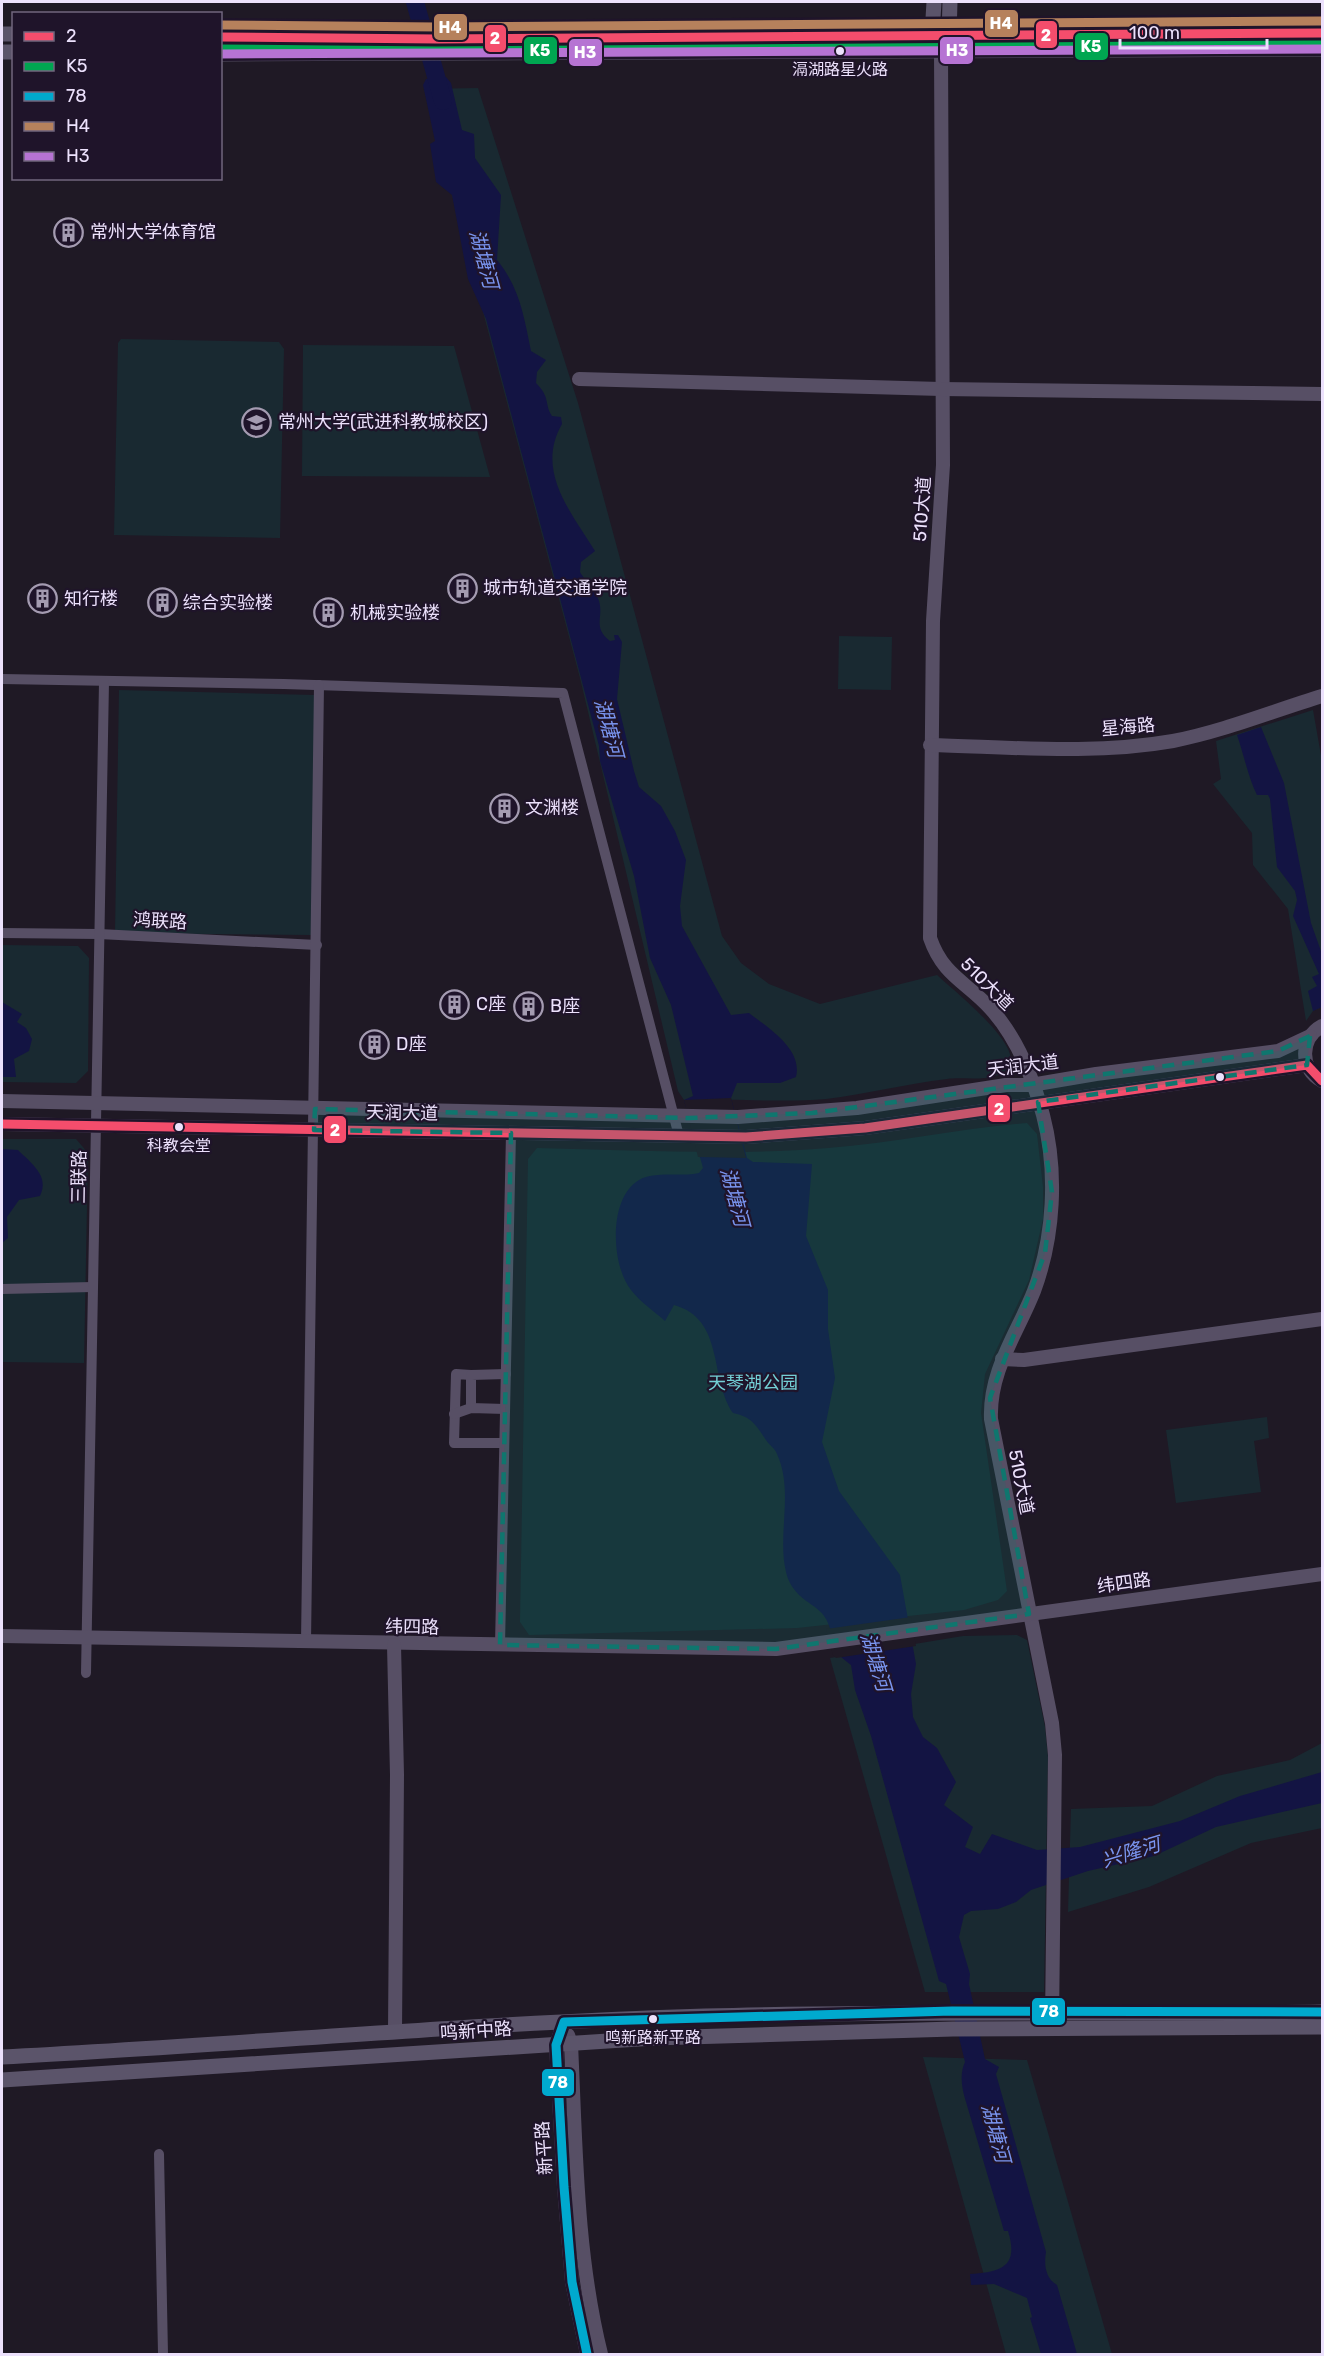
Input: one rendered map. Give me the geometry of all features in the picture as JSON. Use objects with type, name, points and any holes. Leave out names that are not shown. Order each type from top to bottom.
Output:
[{"type":"main road","points":[[934,2],[932,35],[941,51]]},
{"type":"main road","points":[[941,51],[948,35],[950,2]]},
{"type":"main road","points":[[222,37],[437,39],[1323,33]]},
{"type":"main road","points":[[222,54],[413,55],[1323,49]]},
{"type":"main road","name":"鸣新中路","points":[[2,2057],[564,2022],[952,2011],[1323,2012]]},
{"type":"main road","name":"鸣新中路","points":[[2,2080],[654,2038],[953,2029],[1323,2027]]},
{"type":"street","name":"510大道","points":[[941,51],[943,465],[933,621],[930,745],[930,938],[942,965],[991,1009],[1005,1028],[1027,1067],[1043,1117],[1049,1160],[1052,1192],[1046,1253],[1034,1291],[1002,1359],[990,1398],[991,1419],[1052,1723],[1055,1755],[1052,2029]]},
{"type":"street","points":[[579,379],[941,389],[1323,394]]},
{"type":"street","points":[[2,680],[319,685],[563,693],[683,1117],[679,1136]]},
{"type":"street","name":"三联路","points":[[86,1673],[104,682]]},
{"type":"street","points":[[306,1642],[319,685]]},
{"type":"street","name":"星海路","points":[[930,745],[1090,748],[1173,741],[1226,727],[1323,696]]},
{"type":"street","name":"鸿联路","points":[[2,933],[99,934],[317,945]]},
{"type":"street","name":"天润大道","points":[[2,1101],[738,1117],[857,1108],[1006,1085],[1032,1084],[1278,1051],[1310,1036],[1323,1026]]},
{"type":"street","points":[[1310,1036],[1305,1055],[1306,1065],[1323,1081]]},
{"type":"street","name":"天润大道","points":[[2,1124],[746,1137],[865,1128],[1306,1065]]},
{"type":"street","points":[[500,1645],[511,1133]]},
{"type":"street","points":[[2,1289],[93,1287]]},
{"type":"street","points":[[1002,1359],[1024,1360],[1323,1319]]},
{"type":"street","points":[[504,1443],[454,1443],[455,1371],[471,1375],[506,1374]]},
{"type":"street","points":[[471,1375],[471,1408]]},
{"type":"street","points":[[454,1414],[471,1408],[505,1409]]},
{"type":"street","name":"纬四路","points":[[2,1636],[394,1645],[776,1649],[1323,1574]]},
{"type":"street","points":[[394,1645],[397,1775],[394,2032]]},
{"type":"street","name":"新平路","points":[[564,2022],[572,2282],[587,2355]]},
{"type":"street","name":"新平路","points":[[564,2044],[588,2289],[602,2355]]},
{"type":"street","points":[[159,2154],[163,2355]]},
{"type":"highlighted area","points":[[1310,1036],[1307,1065],[1038,1102],[1052,1192],[1045,1253],[990,1398],[1029,1614],[776,1649],[500,1645],[511,1133],[314,1130],[315,1109],[689,1118],[812,1113],[1278,1051]]},
{"type":"green space","points":[[478,88],[578,403],[722,936],[741,963],[769,984],[820,1004],[937,975],[983,1017],[1005,1043],[1010,1054],[1010,1064],[999,1075],[947,1079],[841,1097],[808,1100],[684,1100],[678,1091],[580,678],[424,89]]},
{"type":"green space","points":[[121,339],[279,342],[284,349],[280,538],[114,535],[118,343]]},
{"type":"green space","points":[[303,345],[454,346],[490,477],[302,476]]},
{"type":"green space","points":[[839,636],[892,637],[891,690],[838,689]]},
{"type":"green space","points":[[119,690],[315,695],[313,935],[115,933]]},
{"type":"green space","points":[[1313,710],[1322,761],[1322,1007],[1313,1011],[1306,1021],[1288,909],[1253,865],[1252,833],[1213,784],[1221,779],[1216,741]]},
{"type":"green space","points":[[2,945],[78,946],[89,958],[88,1071],[76,1083],[2,1082]]},
{"type":"green space","name":"天琴湖公园","points":[[1027,1123],[1037,1134],[1043,1187],[1043,1219],[1029,1280],[985,1374],[981,1413],[1007,1591],[998,1600],[964,1610],[797,1628],[529,1635],[520,1622],[528,1159],[537,1148],[756,1152],[853,1146]]},
{"type":"green space","points":[[2,1139],[76,1139],[88,1153],[84,1363],[2,1362]]},
{"type":"green space","points":[[1267,1417],[1269,1438],[1254,1441],[1261,1492],[1176,1503],[1166,1430]]},
{"type":"green space","points":[[1017,1635],[1027,1640],[1045,1727],[1048,1757],[1044,1992],[925,1992],[830,1658],[963,1636]]},
{"type":"green space","points":[[1322,1743],[1322,1828],[1251,1843],[1149,1887],[1068,1912],[1071,1809],[1152,1806],[1217,1776],[1290,1760]]},
{"type":"green space","points":[[923,2057],[1027,2060],[1112,2354],[1006,2354]]},
{"type":"water","name":"兴隆河","points":[[446,77],[451,83],[462,130],[474,134],[475,158],[501,195],[497,260],[516,292],[531,351],[546,360],[537,372],[536,383],[546,397],[552,416],[561,417],[562,424],[555,441],[552,458],[554,475],[567,506],[595,551],[581,562],[580,572],[598,598],[601,631],[610,641],[615,640],[614,635],[618,635],[622,642],[617,699],[634,771],[639,787],[661,806],[675,831],[686,860],[680,906],[682,926],[731,1015],[749,1013],[774,1032],[789,1048],[797,1067],[796,1077],[780,1083],[737,1083],[731,1098],[747,1158],[753,1162],[812,1164],[806,1236],[828,1290],[828,1329],[835,1378],[822,1442],[839,1491],[900,1575],[916,1664],[911,1694],[913,1717],[923,1737],[937,1748],[956,1782],[944,1805],[973,1827],[965,1847],[980,1854],[992,1834],[1037,1850],[1080,1847],[1180,1821],[1240,1796],[1322,1772],[1322,1803],[1216,1827],[1154,1856],[1088,1871],[1031,1890],[1016,1902],[998,1909],[971,1911],[964,1915],[959,1937],[970,1974],[969,1984],[985,2059],[999,2067],[996,2074],[1046,2252],[1046,2270],[1050,2279],[1057,2285],[1077,2354],[1041,2354],[1030,2318],[1032,2317],[1027,2298],[994,2284],[971,2285],[970,2274],[999,2269],[1005,2265],[1011,2252],[1011,2243],[1008,2231],[1004,2231],[963,2092],[962,2077],[965,2062],[946,1984],[939,1981],[871,1736],[855,1690],[851,1665],[835,1648],[826,1619],[794,1589],[786,1572],[783,1543],[784,1483],[777,1454],[753,1422],[733,1413],[721,1383],[709,1336],[701,1323],[690,1312],[674,1305],[665,1321],[631,1290],[619,1265],[616,1232],[618,1216],[622,1201],[629,1189],[645,1177],[699,1173],[703,1168],[684,1100],[693,1096],[671,1005],[650,958],[634,876],[600,761],[599,746],[486,319],[468,279],[452,195],[436,182],[430,144],[435,141],[423,85],[426,79]]},
{"type":"water","points":[[1261,727],[1284,783],[1311,923],[1322,954],[1322,1007],[1313,1011],[1308,991],[1317,986],[1312,977],[1319,974],[1293,916],[1297,900],[1295,891],[1277,867],[1270,799],[1268,795],[1257,795],[1237,735]]},
{"type":"water","points":[[2,1002],[22,1014],[17,1022],[26,1028],[32,1039],[29,1051],[14,1059],[16,1077],[2,1077]]},
{"type":"water","points":[[2,1149],[18,1150],[38,1170],[43,1182],[40,1196],[19,1200],[7,1217],[8,1238],[2,1243]]},
{"type":"pier","points":[[731,1098],[746,1158],[698,1157],[684,1100]]},
{"type":"pier","points":[[911,1617],[916,1646],[836,1658],[833,1655],[826,1629]]},
{"type":"waterway","name":"湖塘河","points":[[415,2],[443,101]]},
{"type":"transit line","name":"H4","points":[[222,25],[437,27],[1322,21]]},
{"type":"transit line","name":"2","points":[[222,37],[437,39],[1322,33]]},
{"type":"transit line","name":"K5","points":[[222,49],[437,51],[1322,45]]},
{"type":"transit line","name":"H3","points":[[222,54],[1322,49]]},
{"type":"transit line","name":"2","points":[[2,1124],[746,1137],[865,1128],[1307,1065],[1322,1081]]},
{"type":"transit line","name":"78","points":[[587,2354],[572,2282],[564,2187],[556,2045],[564,2022],[952,2011],[1322,2012]]},
{"type":"place","name":"滆湖路星火路","points":[[840,51]]},
{"type":"place","name":"常州大学体育馆","points":[[69,232]]},
{"type":"place","name":"常州大学(武进科教城校区)","points":[[257,422]]},
{"type":"place","name":"城市轨道交通学院","points":[[462,588]]},
{"type":"place","name":"知行楼","points":[[43,599]]},
{"type":"place","name":"综合实验楼","points":[[162,603]]},
{"type":"place","name":"机械实验楼","points":[[329,613]]},
{"type":"place","name":"文渊楼","points":[[504,808]]},
{"type":"place","name":"C座","points":[[455,1004]]},
{"type":"place","name":"B座","points":[[529,1006]]},
{"type":"place","name":"D座","points":[[375,1044]]},
{"type":"place","name":"科教会堂","points":[[179,1127]]},
{"type":"place","name":"鸣新路新平路","points":[[653,2019]]}]
